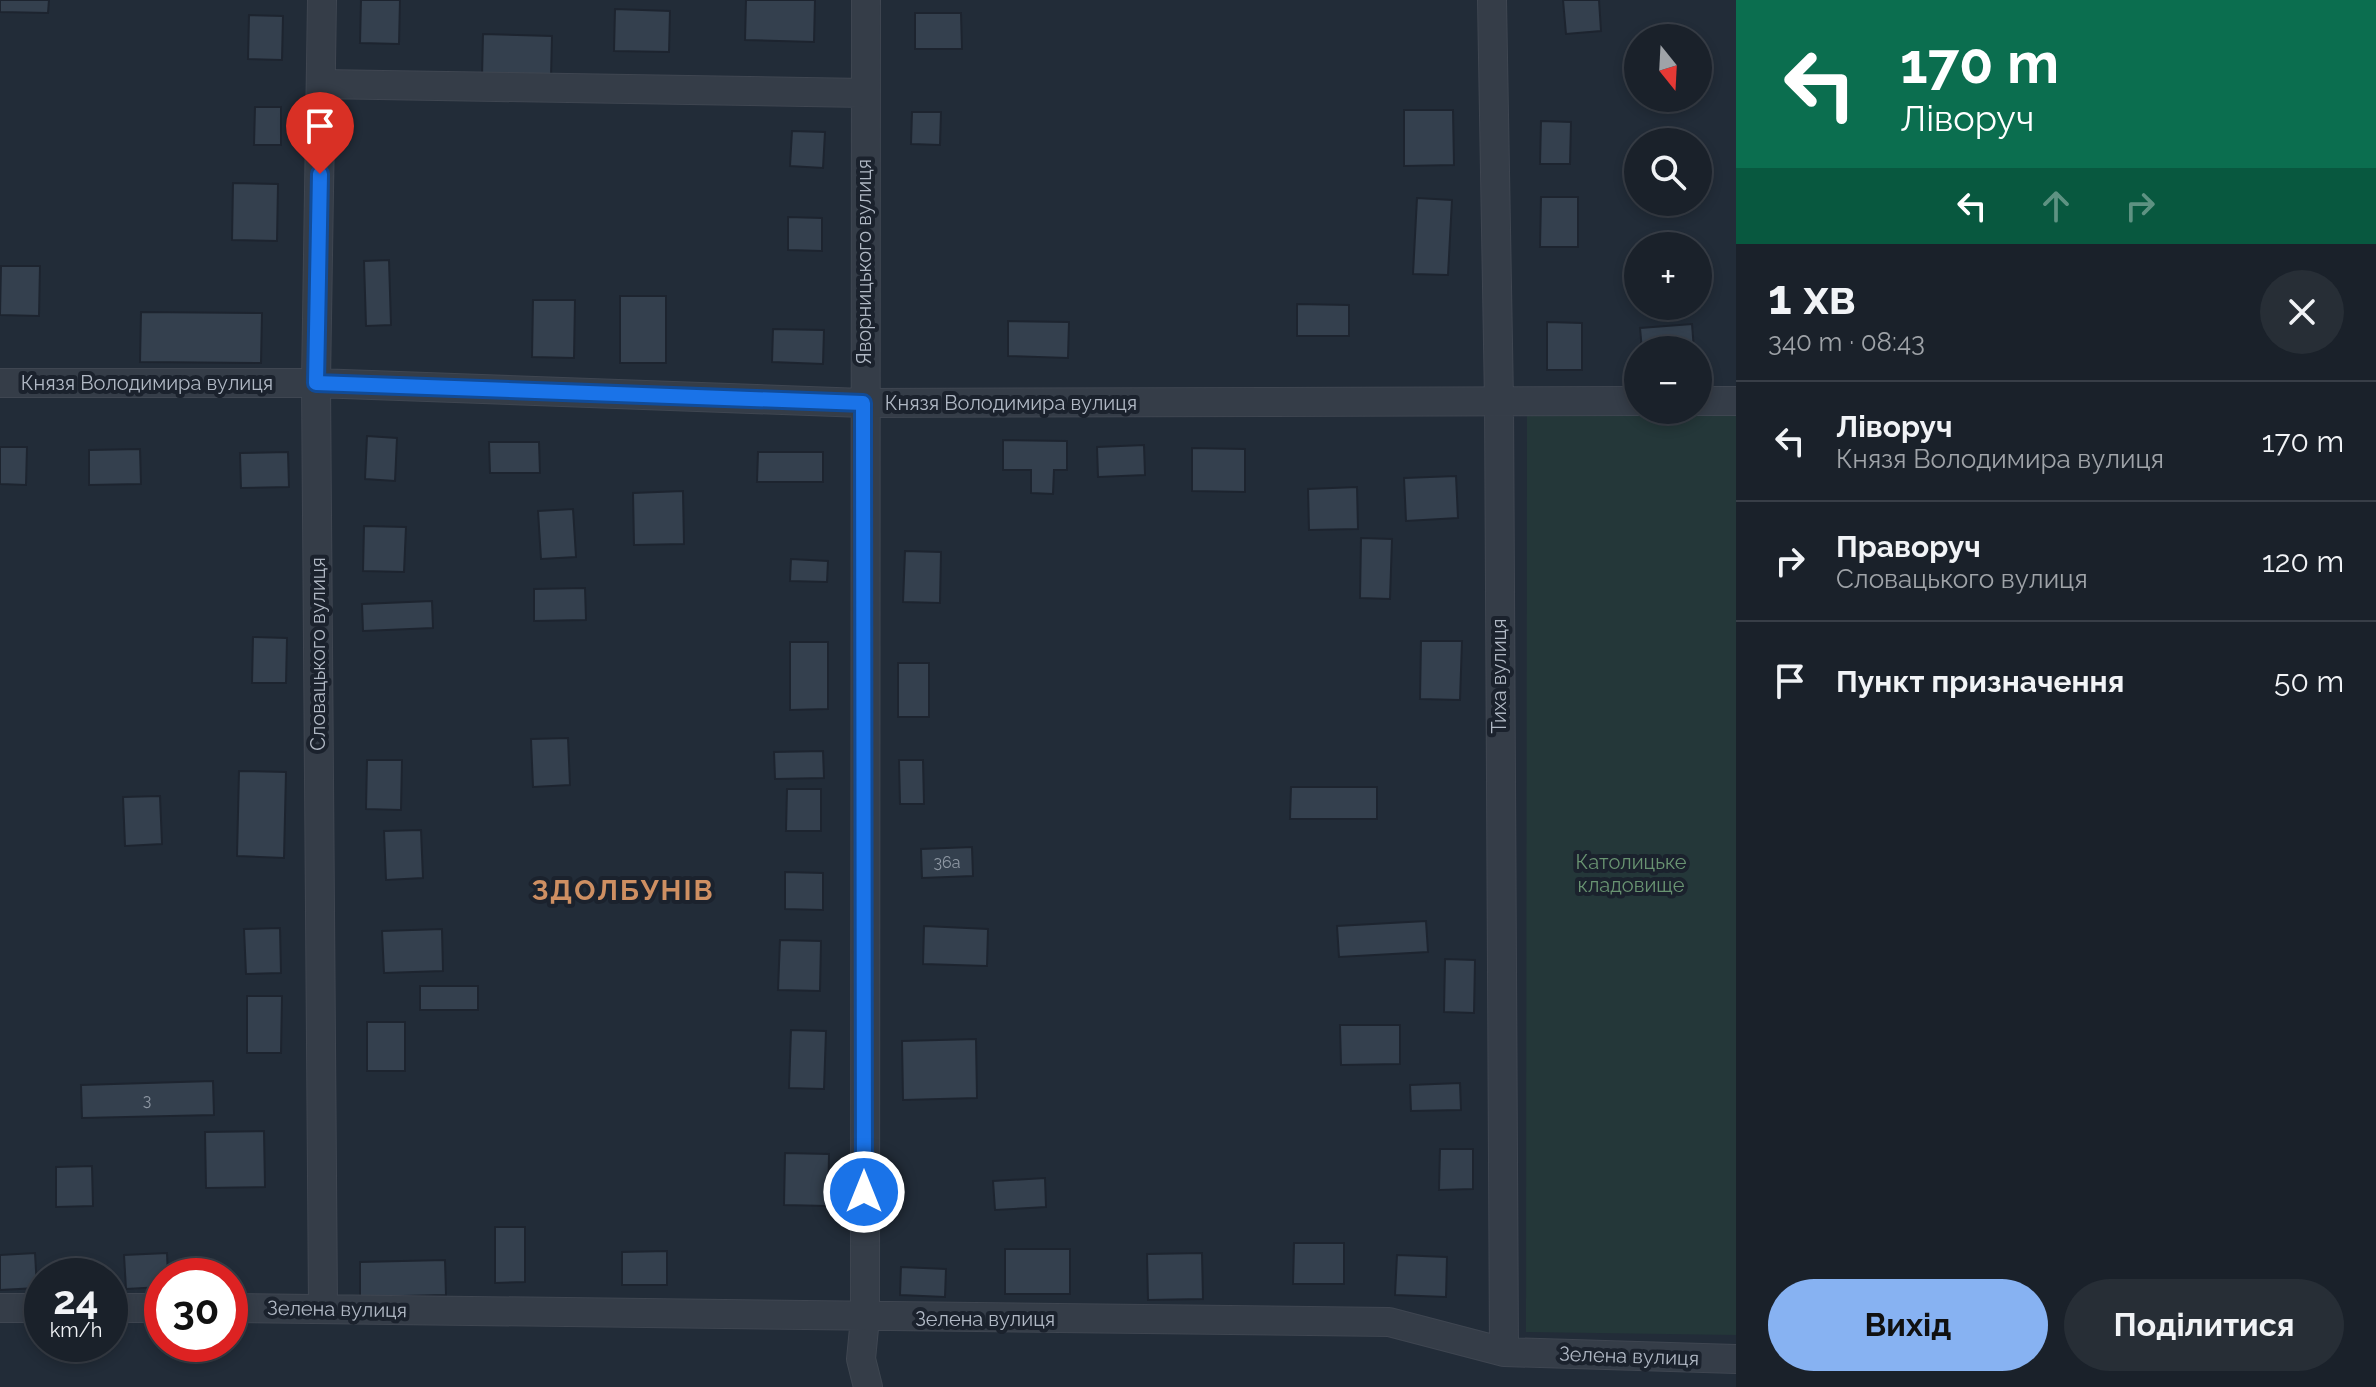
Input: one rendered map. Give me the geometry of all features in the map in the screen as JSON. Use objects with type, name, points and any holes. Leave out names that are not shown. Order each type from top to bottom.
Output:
[{"type":"street","name":"Словацького вулиця","points":[[322,0],[316,383],[323,1308]]},
{"type":"street","name":"Яворницького вулиця","points":[[866,0],[863,403],[865,1318],[861,1359],[868,1387]]},
{"type":"street","name":"Тиха вулиця","points":[[1492,0],[1499,401],[1504,1352]]},
{"type":"street","points":[[321,84],[865,93]]},
{"type":"street","name":"Князя Володимира вулиця","points":[[0,383],[316,383],[863,403],[1624,401]]},
{"type":"street","points":[[1712,401],[1736,401]]},
{"type":"street","points":[[0,1308],[24,1308]]},
{"type":"street","name":"Зелена вулиця","points":[[248,1308],[865,1318],[1389,1322],[1504,1352],[1736,1359]]},
{"type":"green space","name":"Католицьке кладовище","points":[[1712,412],[1736,412],[1736,1335],[1526,1332],[1527,415],[1624,414],[1624,424],[1712,424]]},
{"type":"building","points":[[0,0],[49,0],[48,13],[0,12]]},
{"type":"building","points":[[361,0],[400,0],[399,44],[360,43]]},
{"type":"building","points":[[746,0],[815,0],[814,42],[745,40]]},
{"type":"building","points":[[1563,0],[1599,0],[1601,31],[1566,34]]},
{"type":"building","points":[[615,9],[670,11],[669,52],[614,51]]},
{"type":"building","points":[[915,13],[961,13],[962,49],[915,49]]},
{"type":"building","points":[[249,15],[283,16],[282,60],[248,59]]},
{"type":"building","points":[[483,34],[552,36],[551,78],[482,77]]},
{"type":"building","points":[[255,107],[281,107],[281,145],[254,145]]},
{"type":"building","points":[[1404,110],[1453,110],[1454,165],[1404,166]]},
{"type":"building","points":[[912,112],[941,112],[940,145],[911,144]]},
{"type":"building","points":[[1541,121],[1571,122],[1570,164],[1540,164]]},
{"type":"building","points":[[792,131],[825,132],[823,168],[790,166]]},
{"type":"building","points":[[233,183],[278,184],[277,241],[232,240]]},
{"type":"building","points":[[1541,197],[1578,197],[1578,247],[1540,247]]},
{"type":"building","points":[[1417,198],[1452,200],[1448,275],[1413,274]]},
{"type":"building","points":[[788,217],[822,218],[822,251],[788,250]]},
{"type":"building","points":[[389,260],[391,325],[366,326],[364,261]]},
{"type":"building","points":[[1,266],[40,266],[39,316],[0,315]]},
{"type":"building","points":[[620,296],[666,296],[666,363],[620,363]]},
{"type":"building","points":[[533,300],[575,300],[574,358],[532,357]]},
{"type":"building","points":[[1297,304],[1349,305],[1349,336],[1297,336]]},
{"type":"building","points":[[141,312],[262,313],[261,363],[140,362]]},
{"type":"building","points":[[1008,321],[1069,322],[1068,358],[1008,356]]},
{"type":"building","points":[[1547,322],[1582,323],[1582,370],[1547,370]]},
{"type":"building","points":[[1692,324],[1693,336],[1641,336],[1640,328]]},
{"type":"building","points":[[773,329],[824,330],[823,364],[772,362]]},
{"type":"building","points":[[367,436],[397,438],[395,481],[365,479]]},
{"type":"building","points":[[1003,440],[1067,441],[1067,470],[1054,470],[1053,494],[1031,493],[1031,470],[1003,470]]},
{"type":"building","points":[[489,442],[539,442],[540,473],[490,473]]},
{"type":"building","points":[[1144,445],[1145,475],[1098,477],[1097,447]]},
{"type":"building","points":[[0,447],[27,447],[26,485],[0,484]]},
{"type":"building","points":[[1192,448],[1245,449],[1245,492],[1192,491]]},
{"type":"building","points":[[140,449],[141,484],[89,485],[89,450]]},
{"type":"building","points":[[288,452],[289,487],[241,488],[240,453]]},
{"type":"building","points":[[758,452],[823,452],[823,482],[757,482]]},
{"type":"building","points":[[1456,476],[1458,518],[1406,521],[1404,478]]},
{"type":"building","points":[[1357,487],[1358,529],[1309,530],[1308,489]]},
{"type":"building","points":[[683,491],[684,544],[634,545],[633,493]]},
{"type":"building","points":[[573,509],[576,557],[541,559],[538,511]]},
{"type":"building","points":[[364,526],[406,527],[404,572],[363,571]]},
{"type":"building","points":[[1361,538],[1392,539],[1390,599],[1360,598]]},
{"type":"building","points":[[905,551],[941,552],[940,603],[903,602]]},
{"type":"building","points":[[791,559],[828,561],[827,582],[790,581]]},
{"type":"building","points":[[585,588],[586,620],[534,621],[534,589]]},
{"type":"building","points":[[432,601],[433,628],[363,631],[362,604]]},
{"type":"building","points":[[253,637],[287,638],[286,683],[252,683]]},
{"type":"building","points":[[1421,641],[1462,641],[1460,700],[1420,699]]},
{"type":"building","points":[[790,642],[828,642],[828,709],[790,710]]},
{"type":"building","points":[[898,663],[929,663],[929,717],[898,717]]},
{"type":"building","points":[[568,738],[570,785],[533,787],[531,739]]},
{"type":"building","points":[[823,751],[824,778],[775,779],[774,752]]},
{"type":"building","points":[[367,760],[402,760],[401,810],[366,809]]},
{"type":"building","points":[[899,760],[923,760],[924,804],[900,804]]},
{"type":"building","points":[[239,771],[286,772],[284,858],[237,856]]},
{"type":"building","points":[[1291,787],[1377,787],[1377,819],[1290,819]]},
{"type":"building","points":[[787,789],[821,789],[821,831],[786,831]]},
{"type":"building","points":[[160,796],[162,844],[125,846],[123,797]]},
{"type":"building","points":[[421,830],[423,878],[386,880],[384,831]]},
{"type":"building","points":[[972,847],[973,876],[922,878],[921,849]]},
{"type":"building","points":[[785,872],[823,873],[823,910],[785,909]]},
{"type":"building","points":[[1426,921],[1428,952],[1339,957],[1337,926]]},
{"type":"building","points":[[924,926],[988,929],[987,966],[923,964]]},
{"type":"building","points":[[280,928],[281,973],[246,974],[244,929]]},
{"type":"building","points":[[442,929],[443,971],[384,973],[382,931]]},
{"type":"building","points":[[780,940],[821,941],[820,991],[778,990]]},
{"type":"building","points":[[1445,959],[1475,960],[1474,1013],[1444,1012]]},
{"type":"building","points":[[420,986],[478,986],[478,1010],[420,1010]]},
{"type":"building","points":[[247,996],[282,996],[281,1053],[247,1053]]},
{"type":"building","points":[[367,1022],[405,1022],[405,1071],[367,1071]]},
{"type":"building","points":[[1340,1025],[1400,1025],[1400,1064],[1341,1065]]},
{"type":"building","points":[[791,1030],[826,1031],[824,1089],[789,1088]]},
{"type":"building","points":[[976,1039],[977,1098],[903,1100],[902,1041]]},
{"type":"building","points":[[213,1081],[214,1115],[82,1118],[81,1085]]},
{"type":"building","points":[[1460,1083],[1461,1110],[1411,1111],[1410,1085]]},
{"type":"building","points":[[264,1131],[265,1187],[206,1188],[205,1132]]},
{"type":"building","points":[[1440,1149],[1473,1149],[1473,1189],[1439,1190]]},
{"type":"building","points":[[785,1153],[829,1154],[828,1206],[784,1205]]},
{"type":"building","points":[[92,1166],[93,1206],[56,1207],[56,1167]]},
{"type":"building","points":[[1045,1178],[1046,1207],[995,1210],[993,1181]]},
{"type":"building","points":[[495,1227],[525,1227],[525,1282],[495,1283]]},
{"type":"building","points":[[1294,1243],[1344,1243],[1344,1284],[1293,1284]]},
{"type":"building","points":[[1005,1249],[1070,1249],[1070,1294],[1005,1294]]},
{"type":"building","points":[[667,1251],[667,1285],[622,1285],[622,1252]]},
{"type":"building","points":[[35,1253],[35,1258],[24,1258],[24,1289],[0,1290],[0,1255]]},
{"type":"building","points":[[167,1253],[167,1258],[144,1258],[144,1288],[128,1289],[128,1258],[124,1255]]},
{"type":"building","points":[[1202,1253],[1203,1299],[1148,1300],[1147,1254]]},
{"type":"building","points":[[1397,1255],[1447,1257],[1446,1297],[1395,1295]]},
{"type":"building","points":[[445,1260],[446,1295],[360,1297],[360,1262]]},
{"type":"building","points":[[901,1267],[946,1269],[945,1297],[900,1295]]},
{"type":"district","name":"ЗДОЛБУНІВ","points":[[623,890]]},
{"type":"route","points":[[320,174],[316,383],[863,403],[864,1192]]}]
